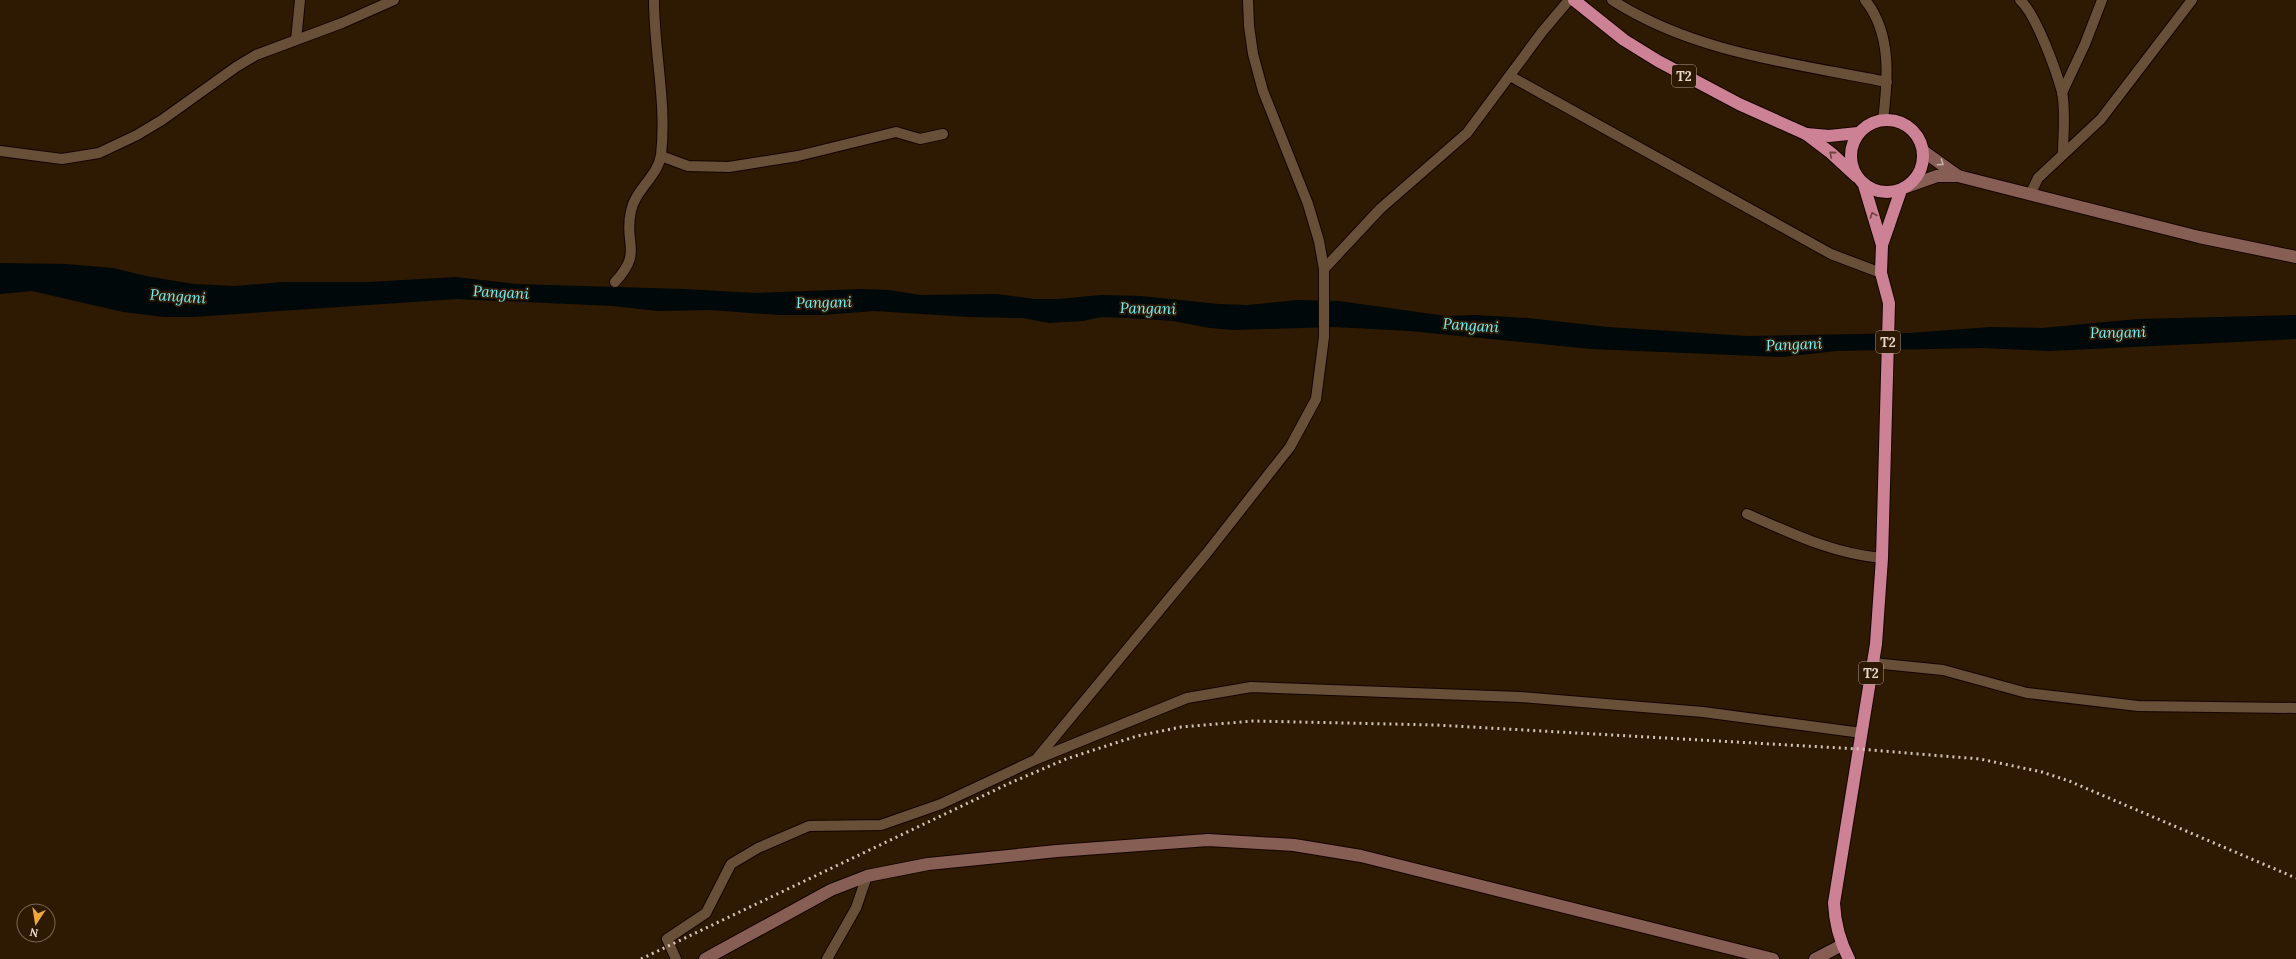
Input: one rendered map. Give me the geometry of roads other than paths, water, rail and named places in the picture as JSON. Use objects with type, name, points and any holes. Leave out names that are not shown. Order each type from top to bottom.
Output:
[{"type":"highway","name":"T2","points":[[1574,0],[1624,40],[1658,61],[1739,104],[1806,134],[1831,153],[1860,181],[1882,192],[1904,189]]},
{"type":"highway","name":"T2","points":[[1882,245],[1860,181],[1851,166],[1850,154],[1852,143],[1858,133],[1869,124],[1883,120]]},
{"type":"highway","points":[[1883,120],[1897,121],[1909,127],[1919,138],[1923,151]]},
{"type":"highway","name":"T2","points":[[1806,134],[1829,136],[1858,133]]},
{"type":"highway","name":"T2","points":[[1849,959],[1842,945],[1835,923],[1834,903],[1873,663],[1882,558],[1889,303],[1881,273],[1882,245],[1904,189],[1916,178],[1920,171],[1923,151]]},
{"type":"main road","points":[[1923,151],[1958,176]]},
{"type":"main road","points":[[1904,189],[1938,176],[1958,176],[2199,237],[2296,257]]},
{"type":"main road","points":[[705,959],[831,890],[867,876],[936,863],[1208,840],[1294,845],[1361,856],[1773,959]]},
{"type":"main road","points":[[1815,959],[1842,945]]},
{"type":"street","points":[[296,40],[300,0]]},
{"type":"street","points":[[0,151],[62,159],[99,153],[137,135],[162,120],[249,59],[394,0]]},
{"type":"street","points":[[615,282],[625,271],[631,259],[631,211],[639,193],[656,168],[660,156],[662,111],[655,39],[654,0]]},
{"type":"street","points":[[1037,759],[1206,554],[1290,447],[1316,399],[1324,337],[1324,269],[1319,240],[1308,204],[1263,91],[1253,54],[1249,26],[1248,0]]},
{"type":"street","points":[[1324,269],[1380,209],[1467,133],[1569,0]]},
{"type":"street","points":[[1612,0],[1634,15],[1667,31],[1714,47],[1887,82]]},
{"type":"street","points":[[1865,0],[1875,16],[1882,34],[1886,53],[1887,82],[1883,120]]},
{"type":"street","points":[[2020,0],[2030,4],[2062,93],[2064,115],[2063,154]]},
{"type":"street","points":[[2062,93],[2085,44],[2102,0]]},
{"type":"street","points":[[2030,195],[2038,178],[2101,120],[2192,0]]},
{"type":"street","points":[[1510,76],[1831,254],[1881,273]]},
{"type":"street","points":[[660,156],[668,161],[688,166],[729,167],[812,153],[896,132],[920,139],[942,134]]},
{"type":"street","points":[[1747,514],[1834,550],[1856,556],[1882,558]]},
{"type":"street","points":[[1873,663],[1942,670],[2027,693],[2138,706],[2296,708]]},
{"type":"street","points":[[676,959],[667,939],[706,913],[731,864],[758,848],[809,826],[881,825],[941,804],[1037,759],[1187,698],[1252,686],[1528,698],[1703,712],[1862,733]]},
{"type":"street","points":[[827,959],[856,908],[867,876]]},
{"type":"water","name":"Pangani","points":[[0,263],[66,264],[113,268],[146,276],[193,284],[235,286],[283,282],[369,282],[456,277],[516,284],[684,289],[755,293],[861,289],[889,290],[920,295],[997,294],[1034,299],[1059,299],[1101,295],[1141,296],[1219,304],[1248,305],[1298,300],[1339,301],[1446,316],[1475,315],[1528,318],[1608,327],[1748,336],[1910,333],[1990,327],[2041,328],[2138,319],[2296,315],[2296,339],[2049,351],[1980,348],[1836,351],[1783,357],[1591,349],[1410,331],[1334,327],[1233,330],[1210,328],[1173,321],[1129,318],[1102,317],[1083,321],[1049,323],[1023,318],[969,317],[874,311],[821,315],[779,315],[710,310],[658,311],[613,306],[457,299],[193,317],[164,317],[123,312],[32,291],[0,294]]},
{"type":"railway","points":[[641,959],[1010,783],[1066,759],[1137,736],[1181,727],[1253,721],[1436,725],[1859,749],[1980,759],[2042,772],[2069,781],[2296,878]]}]
